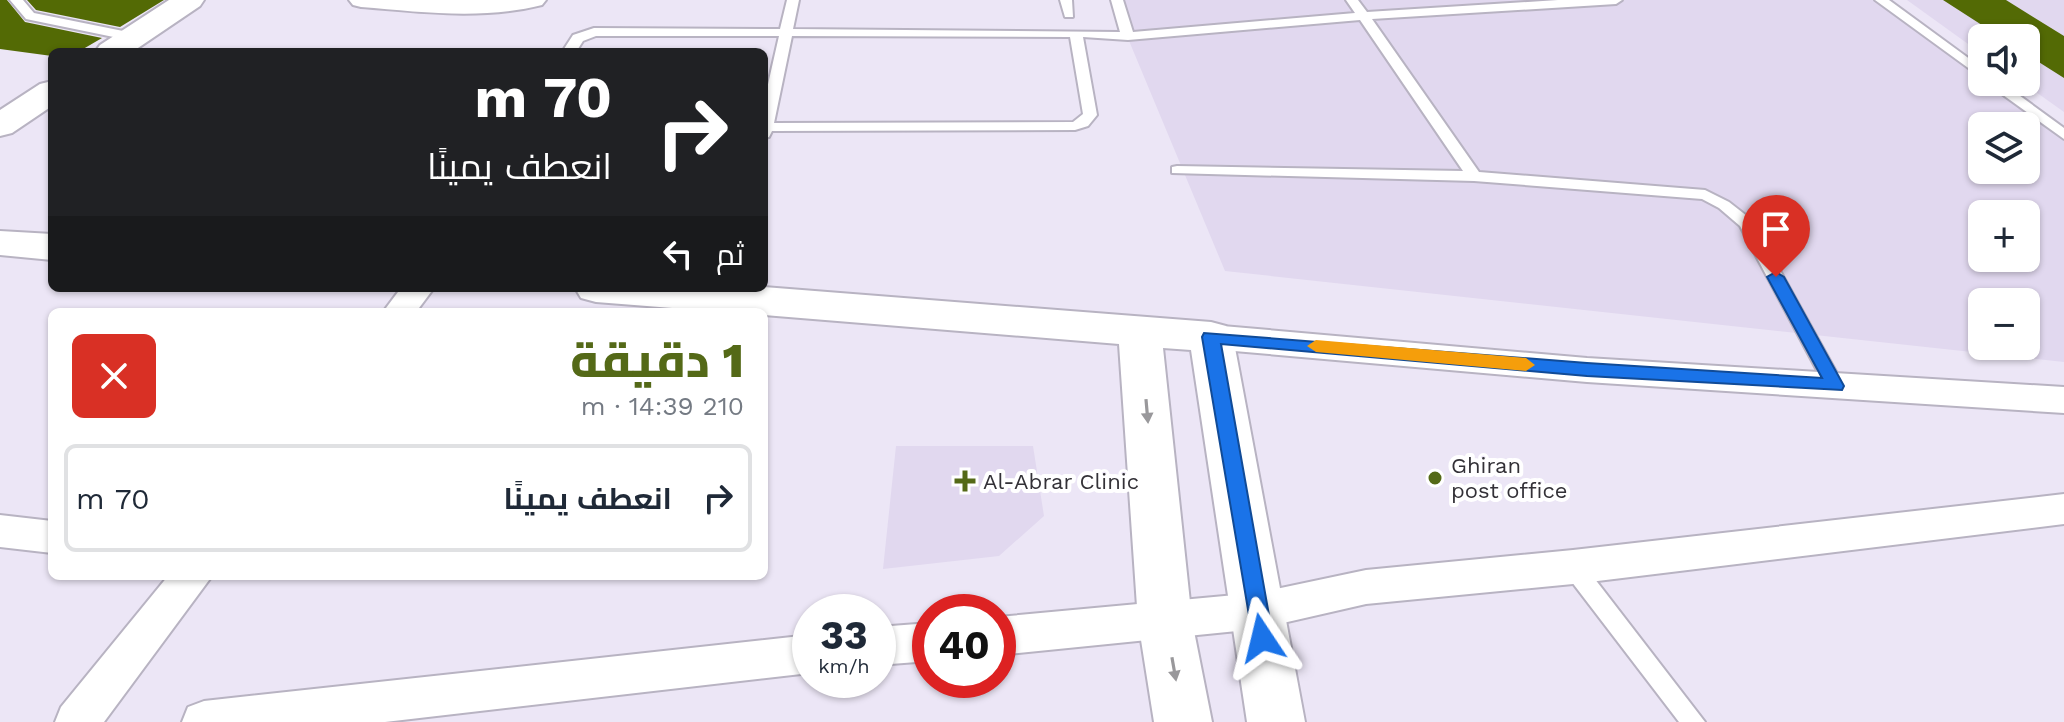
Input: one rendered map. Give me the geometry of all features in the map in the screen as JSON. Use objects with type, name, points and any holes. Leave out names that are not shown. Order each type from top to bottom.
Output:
[{"type":"street","points":[[122,45],[189,0]]},
{"type":"street","points":[[361,0],[463,8],[503,6],[534,0]]},
{"type":"street","points":[[0,126],[48,94]]},
{"type":"street","points":[[0,243],[48,247]]},
{"type":"street","points":[[402,308],[415,292]]},
{"type":"street","points":[[650,292],[895,310],[1571,369],[2064,400]]},
{"type":"street","points":[[1140,333],[1165,621],[1183,722]]},
{"type":"street","points":[[1211,337],[1276,722]]},
{"type":"street","points":[[1016,634],[1257,611],[1366,587],[1573,567],[2064,509]]},
{"type":"street","points":[[0,531],[48,537]]},
{"type":"street","points":[[77,722],[189,580]]},
{"type":"street","points":[[204,722],[792,656]]},
{"type":"lane","points":[[16,0],[30,16],[122,45]]},
{"type":"lane","points":[[768,118],[793,0]]},
{"type":"lane","points":[[1066,0],[1069,14]]},
{"type":"lane","points":[[1117,0],[1128,36]]},
{"type":"lane","points":[[1352,0],[1474,176]]},
{"type":"lane","points":[[572,48],[578,38],[594,32],[1076,33],[1128,36],[1502,4],[1616,0]]},
{"type":"lane","points":[[1881,0],[1968,64]]},
{"type":"lane","points":[[768,131],[1075,126],[1090,115],[1076,33]]},
{"type":"lane","points":[[2011,96],[2064,135]]},
{"type":"lane","points":[[1177,170],[1474,176],[1705,195],[1724,205],[1746,223],[1835,386]]},
{"type":"lane","points":[[1573,567],[1693,722]]},
{"type":"shaded area","points":[[1112,0],[1873,0],[1968,67],[1968,96],[2009,96],[2031,112],[1968,112],[1968,184],[2040,184],[2040,118],[2064,135],[2064,362],[2040,359],[2040,288],[1968,288],[1968,352],[1225,271]]},
{"type":"shaded area","points":[[1907,0],[2064,0],[2064,112],[2040,95],[2040,24],[1968,24],[1968,44]]},
{"type":"shaded area","name":"Al-Abrar Clinic","points":[[896,446],[1033,446],[1044,516],[999,556],[883,569]]},
{"type":"building","points":[[0,0],[7,0],[25,22],[102,38],[85,48],[48,48],[48,55],[0,49]]},
{"type":"building","points":[[27,0],[164,0],[120,27],[36,10]]},
{"type":"building","points":[[1943,0],[2006,0],[2064,36],[2064,78],[2040,63],[2040,24],[1980,24]]},
{"type":"slow traffic","points":[[1316,346],[1526,365]]},
{"type":"place","name":"Ghiran post office","points":[[1435,478]]},
{"type":"place","name":"Al-Abrar Clinic","points":[[965,481]]},
{"type":"route","points":[[1262,638],[1211,337],[1587,370],[1835,386],[1776,277]]}]
